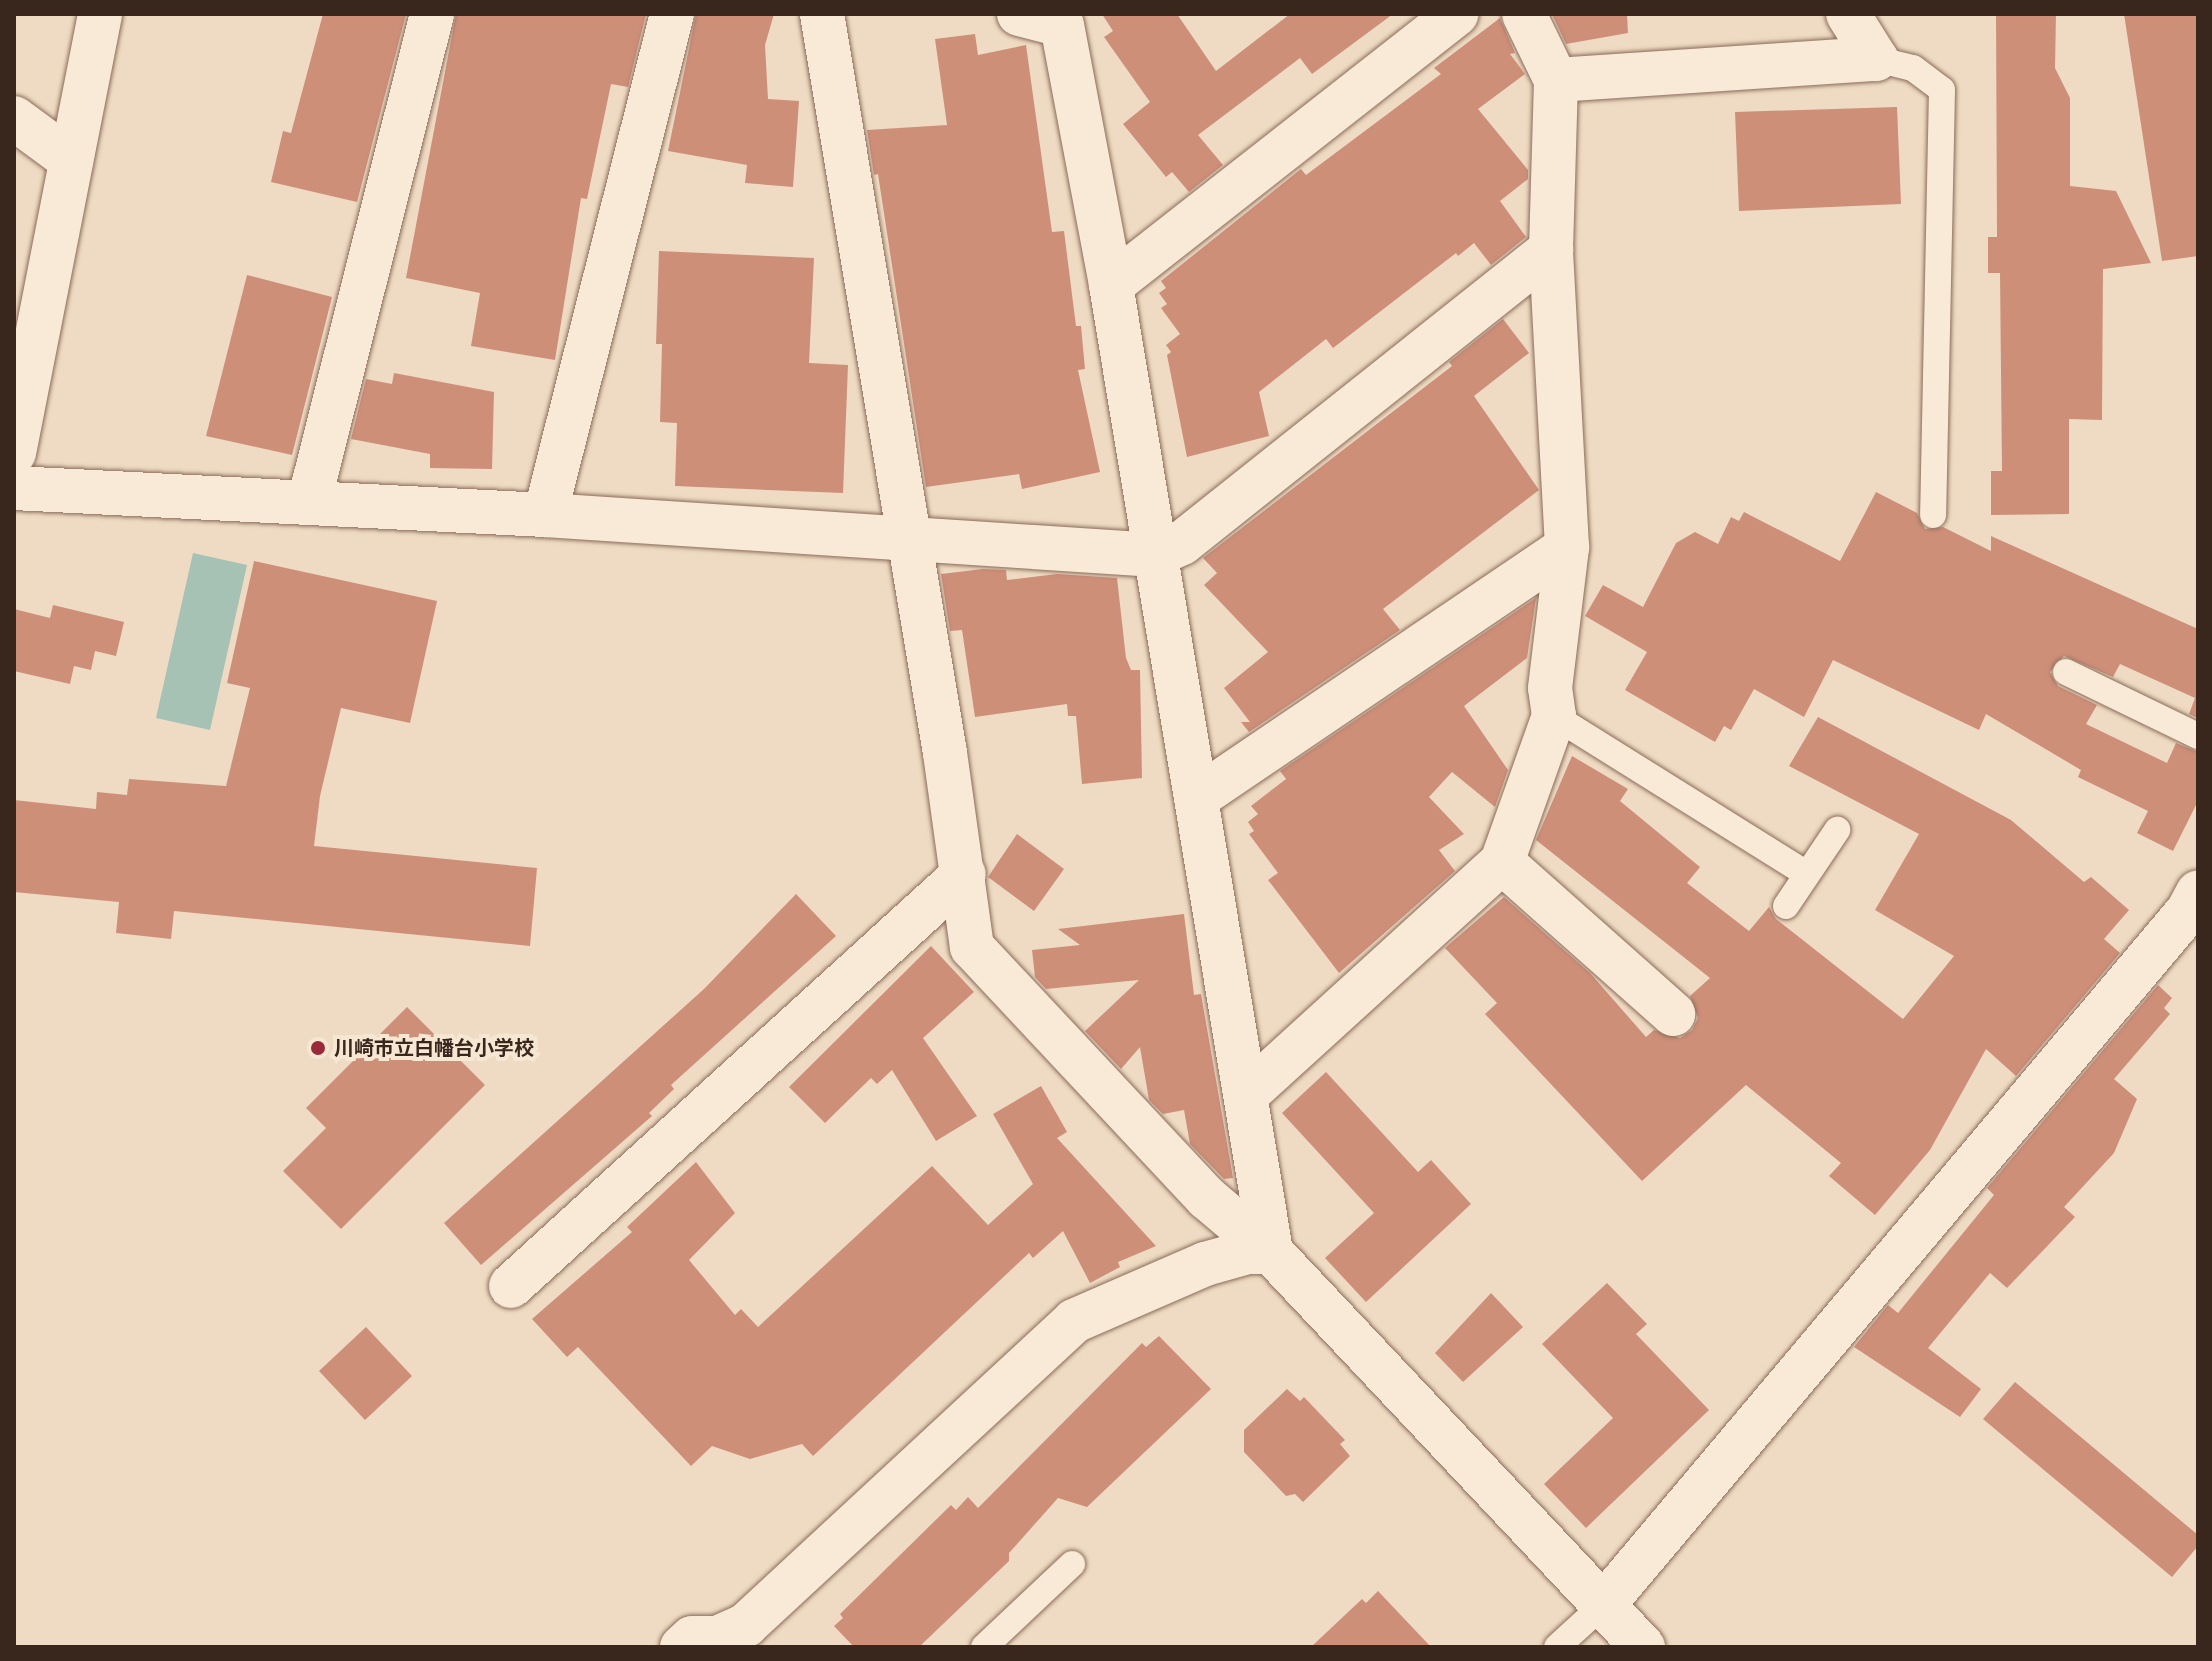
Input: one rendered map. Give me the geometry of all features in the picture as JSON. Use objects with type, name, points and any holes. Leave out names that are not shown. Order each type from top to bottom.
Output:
[{"type":"street","points":[[14,453],[100,14]]},
{"type":"street","points":[[309,502],[432,14]]},
{"type":"street","points":[[545,515],[672,14]]},
{"type":"street","points":[[822,14],[964,874],[972,947],[1207,1198],[1271,1252],[1643,1647]]},
{"type":"street","points":[[1019,14],[1069,20],[1271,1252]]},
{"type":"street","points":[[1111,285],[1457,14]]},
{"type":"street","points":[[1247,1094],[1502,862],[1554,716],[1550,688],[1567,547],[1551,249],[1556,80],[1524,14]]},
{"type":"street","points":[[1556,80],[1876,59],[1848,14]]},
{"type":"street","points":[[14,118],[71,160]]},
{"type":"street","points":[[14,488],[545,515],[1156,555],[1182,543],[1551,249]]},
{"type":"street","points":[[1198,797],[1567,547]]},
{"type":"street","points":[[1502,862],[1673,1014]]},
{"type":"street","points":[[511,1286],[964,874]]},
{"type":"street","points":[[1604,1604],[2195,907]]},
{"type":"street","points":[[708,1644],[746,1625],[771,1603],[1074,1321],[1205,1264],[1248,1252],[1271,1252]]},
{"type":"lane","points":[[1876,59],[1913,68],[1942,90],[1933,515]]},
{"type":"lane","points":[[2066,672],[2198,736]]},
{"type":"lane","points":[[1554,716],[1807,874]]},
{"type":"lane","points":[[1786,906],[1837,830]]},
{"type":"lane","points":[[984,1647],[1072,1564]]},
{"type":"lane","points":[[1557,1647],[1604,1604]]},
{"type":"shaded area","points":[[193,553],[247,565],[210,730],[156,718]]},
{"type":"building","points":[[323,14],[406,14],[357,202],[271,182],[283,131],[291,133]]},
{"type":"building","points":[[456,14],[646,14],[628,87],[611,84],[587,199],[581,198],[555,360],[471,346],[480,293],[406,278]]},
{"type":"building","points":[[696,14],[774,14],[765,45],[768,99],[799,101],[793,187],[745,183],[747,165],[668,151]]},
{"type":"building","points":[[1102,14],[1177,14],[1216,71],[1290,14],[1393,14],[1312,74],[1300,58],[1198,135],[1223,165],[1189,192],[1172,172],[1166,177],[1123,124],[1150,102],[1104,37],[1113,31]]},
{"type":"building","points":[[1552,14],[1627,14],[1628,33],[1566,44]]},
{"type":"building","points":[[1996,14],[2056,14],[2055,68],[2070,98],[2070,186],[2116,191],[2151,263],[2103,269],[2102,420],[2069,419],[2069,514],[1991,515],[1991,471],[2002,471],[2000,273],[1988,273],[1988,237],[1997,237]]},
{"type":"building","points":[[2124,14],[2198,14],[2198,256],[2162,261]]},
{"type":"building","points":[[1500,18],[1515,53],[1510,54],[1525,74],[1478,109],[1528,170],[1528,179],[1500,201],[1526,237],[1491,265],[1474,243],[1458,256],[1456,253],[1333,348],[1326,339],[1259,392],[1269,436],[1187,457],[1167,355],[1171,352],[1166,345],[1180,334],[1161,308],[1167,304],[1159,293],[1166,288],[1161,281],[1301,169],[1306,175],[1441,74],[1434,68]]},
{"type":"building","points":[[975,34],[978,55],[1026,45],[1052,232],[1064,231],[1076,326],[1081,326],[1085,369],[1078,370],[1100,472],[1022,489],[1019,474],[926,487],[878,174],[874,175],[867,130],[947,125],[935,39]]},
{"type":"building","points":[[1897,107],[1901,204],[1739,211],[1735,112]]},
{"type":"building","points":[[659,251],[814,258],[809,363],[848,365],[843,493],[675,486],[677,423],[660,422],[662,344],[656,344]]},
{"type":"building","points":[[247,275],[332,297],[292,455],[206,436]]},
{"type":"building","points":[[1503,319],[1529,353],[1474,396],[1539,490],[1383,609],[1400,630],[1249,732],[1241,722],[1250,722],[1224,688],[1268,652],[1204,585],[1217,573],[1203,558],[1452,366],[1449,362]]},
{"type":"building","points":[[394,373],[494,392],[492,469],[430,468],[430,454],[351,439],[366,379],[392,384]]},
{"type":"building","points":[[1876,492],[1917,513],[1925,529],[1943,527],[1991,551],[1991,536],[2198,629],[2198,718],[2189,714],[2195,698],[2120,664],[2113,677],[2064,656],[2050,672],[2058,686],[2097,705],[2086,724],[2167,763],[2176,743],[2198,752],[2198,801],[2173,851],[2137,833],[2148,811],[2078,777],[2081,770],[1986,714],[1979,730],[1833,660],[1804,717],[1754,689],[1731,730],[1724,726],[1715,742],[1625,690],[1647,652],[1585,616],[1603,585],[1643,607],[1676,543],[1695,532],[1718,544],[1731,517],[1739,521],[1744,512],[1840,561]]},
{"type":"building","points":[[254,561],[437,601],[410,723],[341,708],[320,796],[314,846],[537,868],[530,946],[174,911],[171,939],[116,933],[119,902],[14,892],[14,800],[96,809],[97,792],[127,795],[129,779],[226,786],[250,688],[227,683]]},
{"type":"building","points":[[983,569],[1006,570],[1007,580],[1057,574],[1117,578],[1126,658],[1131,670],[1140,670],[1142,778],[1082,784],[1076,716],[1068,716],[1067,704],[975,717],[962,630],[950,631],[941,574]]},
{"type":"building","points":[[1536,598],[1527,658],[1464,706],[1508,770],[1495,807],[1452,772],[1429,797],[1464,834],[1439,850],[1455,871],[1339,973],[1268,880],[1278,873],[1249,834],[1254,831],[1248,822],[1258,814],[1251,806],[1286,779],[1280,771]]},
{"type":"building","points":[[53,605],[124,622],[116,656],[95,651],[91,670],[74,666],[70,684],[14,671],[14,609],[50,618]]},
{"type":"building","points":[[1818,717],[2011,820],[2084,882],[2091,877],[2129,910],[2104,939],[2120,953],[2016,1076],[1986,1049],[1930,1150],[1875,1215],[1829,1176],[1841,1163],[1746,1085],[1642,1181],[1485,1014],[1497,1003],[1445,948],[1504,897],[1590,973],[1646,1037],[1654,1030],[1680,1038],[1692,1030],[1698,1018],[1690,996],[1710,978],[1536,840],[1572,756],[1628,789],[1620,801],[1700,867],[1687,883],[1749,931],[1769,907],[1776,919],[1903,1019],[1954,956],[1875,910],[1919,834],[1789,766]]},
{"type":"building","points":[[1017,834],[1064,869],[1034,911],[988,877]]},
{"type":"building","points":[[796,894],[836,936],[671,1085],[674,1089],[649,1113],[652,1116],[481,1265],[444,1223],[704,989]]},
{"type":"building","points":[[1184,914],[1194,995],[1201,994],[1233,1178],[1224,1179],[1190,1144],[1184,1110],[1163,1114],[1149,1100],[1140,1047],[1121,1069],[1085,1031],[1139,980],[1046,989],[1035,977],[1032,950],[1080,945],[1058,929]]},
{"type":"building","points":[[931,946],[974,992],[923,1038],[977,1116],[936,1141],[892,1070],[877,1084],[871,1078],[825,1123],[789,1087]]},
{"type":"building","points":[[2158,985],[2172,998],[2164,1008],[2170,1014],[2114,1079],[2137,1099],[2114,1153],[2064,1207],[2075,1217],[2007,1288],[1990,1273],[1928,1348],[1981,1389],[1960,1417],[1854,1347],[1888,1305],[1898,1313],[1994,1195],[1987,1188]]},
{"type":"building","points":[[407,1007],[485,1085],[341,1229],[283,1171],[326,1128],[306,1108]]},
{"type":"building","points":[[1326,1072],[1418,1172],[1431,1160],[1471,1204],[1366,1302],[1325,1258],[1374,1213],[1282,1113]]},
{"type":"building","points":[[1041,1086],[1067,1132],[1057,1138],[1156,1246],[1118,1262],[1120,1267],[1090,1283],[1063,1231],[1033,1258],[1029,1253],[813,1456],[802,1444],[750,1459],[712,1446],[691,1466],[578,1347],[567,1357],[532,1319],[632,1232],[627,1227],[696,1162],[735,1213],[689,1260],[735,1315],[741,1309],[758,1327],[932,1166],[988,1225],[1033,1184],[993,1114]]},
{"type":"building","points":[[1607,1283],[1647,1324],[1636,1334],[1709,1410],[1586,1528],[1544,1484],[1613,1418],[1542,1344]]},
{"type":"building","points":[[1491,1293],[1523,1327],[1463,1382],[1435,1353]]},
{"type":"building","points":[[366,1327],[412,1376],[365,1420],[319,1371]]},
{"type":"building","points":[[1159,1336],[1211,1389],[1087,1507],[1058,1498],[1009,1553],[1009,1561],[919,1647],[854,1647],[834,1626],[843,1618],[840,1614],[951,1505],[956,1510],[968,1497],[978,1508],[1142,1343],[1146,1347]]},
{"type":"building","points":[[2015,1382],[2198,1535],[2198,1546],[2172,1577],[1983,1419]]},
{"type":"building","points":[[1287,1389],[1300,1401],[1304,1397],[1345,1440],[1340,1444],[1350,1456],[1303,1502],[1295,1494],[1286,1496],[1244,1452],[1244,1430]]},
{"type":"building","points":[[1378,1591],[1431,1647],[1311,1647],[1362,1599],[1366,1603]]},
{"type":"place","name":"川崎市立白幡台小学校","points":[[318,1048]]}]
